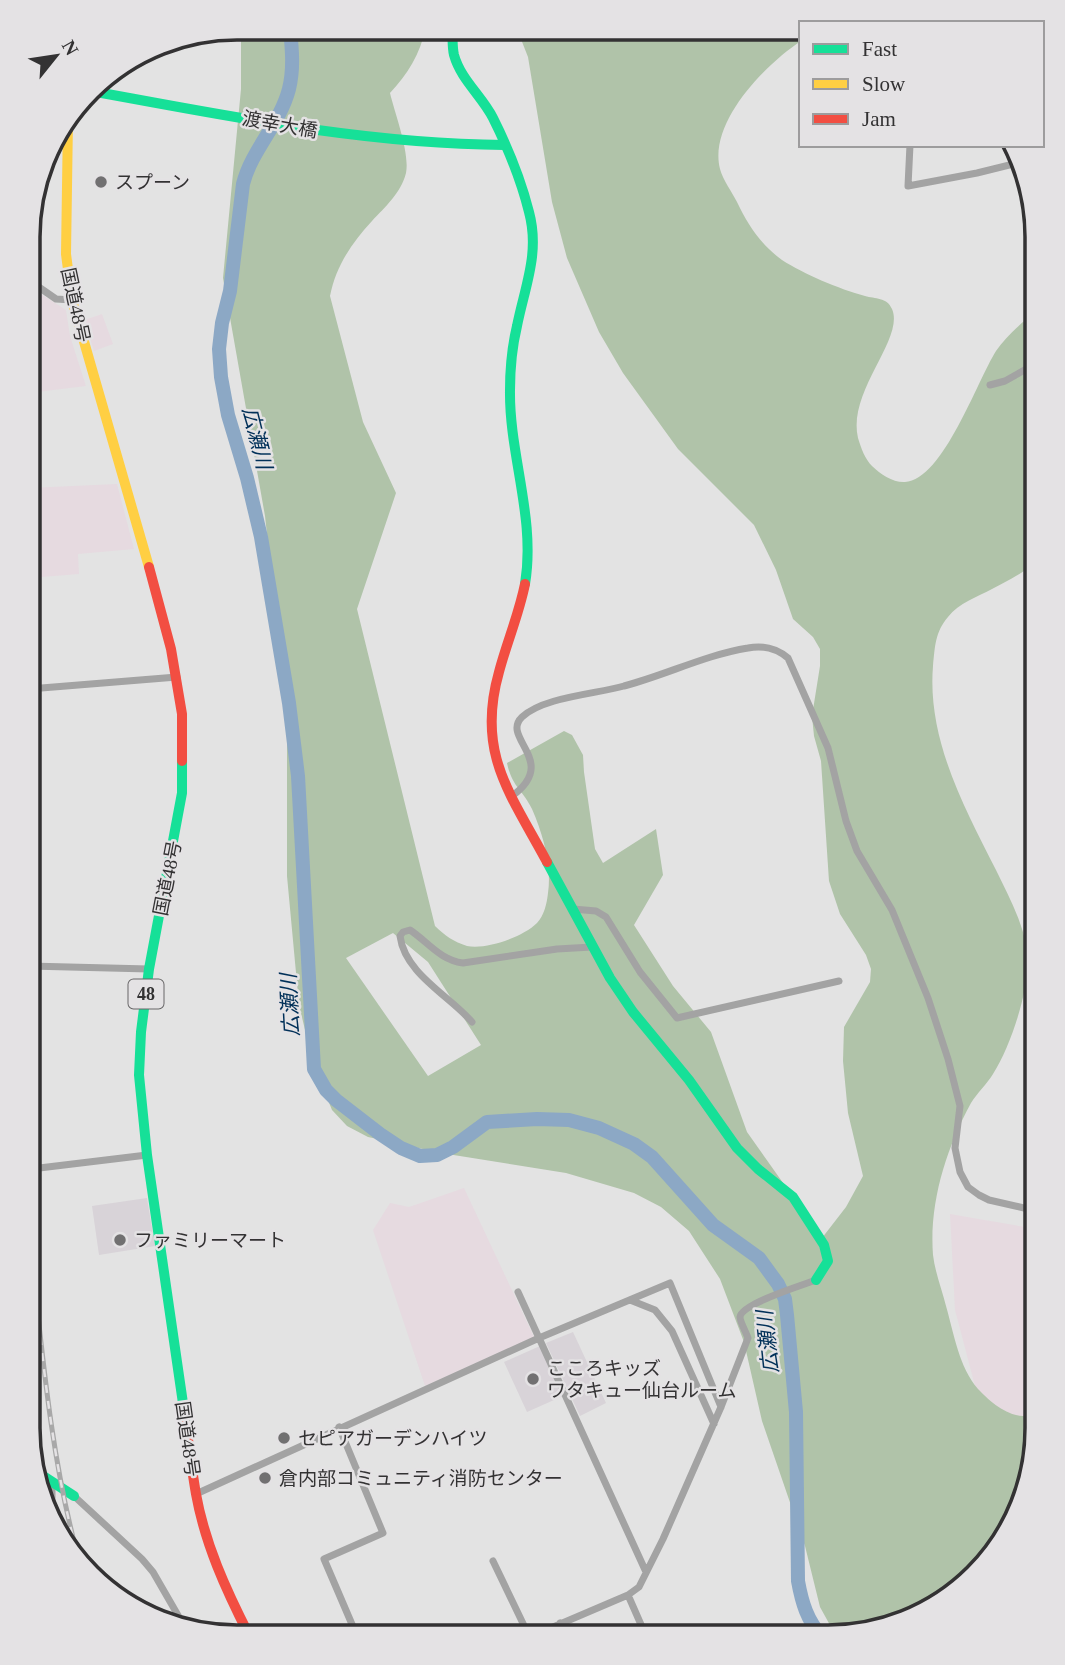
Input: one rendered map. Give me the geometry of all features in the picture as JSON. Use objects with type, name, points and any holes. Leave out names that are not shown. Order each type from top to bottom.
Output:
[{"type":"main road","points":[[453,40],[454,55],[465,79],[492,116],[504,145],[527,206],[534,245],[532,269],[518,320],[510,389],[510,413],[527,517],[527,570],[494,692],[489,733],[492,755],[592,947],[633,1012],[689,1080],[737,1148],[793,1197],[805,1213],[828,1256],[828,1264],[816,1280]]},
{"type":"main road","name":"渡幸大橋","points":[[103,93],[354,137],[426,144],[504,145]]},
{"type":"main road","name":"国道48号","points":[[68,138],[66,254],[72,300],[154,584],[177,677],[183,723],[182,793],[149,969],[139,1075],[147,1155],[196,1494],[207,1541],[218,1572],[244,1625]]},
{"type":"main road","points":[[47,1478],[74,1496]]},
{"type":"street","points":[[910,147],[908,187],[1011,164]]},
{"type":"street","points":[[40,288],[56,299],[72,300]]},
{"type":"street","points":[[989,385],[1005,381],[1025,370]]},
{"type":"street","points":[[512,796],[527,784],[531,769],[531,760],[517,732],[517,725],[521,718],[539,707],[625,686],[719,654],[750,647],[767,647],[780,651],[788,658],[828,748],[846,821],[857,850],[892,910],[928,998],[960,1106],[955,1148],[960,1172],[968,1187],[979,1195],[1024,1208]]},
{"type":"street","points":[[40,689],[177,677]]},
{"type":"street","points":[[573,909],[596,911],[607,917],[646,981],[677,1018],[839,981]]},
{"type":"street","points":[[472,1022],[430,985],[415,966],[401,944],[400,936],[403,932],[410,930],[441,956],[463,964],[557,949],[592,947]]},
{"type":"street","points":[[40,966],[149,969]]},
{"type":"street","points":[[40,1168],[147,1155]]},
{"type":"street","points":[[555,1625],[628,1595],[639,1587],[714,1424],[748,1338],[740,1317],[746,1308],[752,1305],[816,1280]]},
{"type":"street","points":[[196,1494],[539,1338],[670,1283],[721,1407]]},
{"type":"street","points":[[518,1292],[646,1572]]},
{"type":"street","points":[[630,1300],[655,1310],[672,1331],[714,1424]]},
{"type":"street","points":[[340,1427],[383,1533],[324,1559],[352,1625]]},
{"type":"street","points":[[52,1481],[52,1494]]},
{"type":"street","points":[[74,1496],[142,1559],[153,1572],[178,1615]]},
{"type":"street","points":[[493,1561],[525,1625]]},
{"type":"street","points":[[628,1595],[641,1625]]},
{"type":"shaded area","points":[[40,293],[66,310],[70,336],[86,386],[40,392]]},
{"type":"shaded area","points":[[102,314],[113,344],[94,351],[84,320]]},
{"type":"shaded area","points":[[117,484],[134,549],[78,554],[79,574],[40,577],[40,488]]},
{"type":"shaded area","points":[[464,1188],[534,1337],[425,1386],[373,1230],[390,1203],[409,1207]]},
{"type":"shaded area","points":[[147,1198],[155,1246],[99,1255],[92,1206]]},
{"type":"shaded area","points":[[950,1214],[1024,1227],[1023,1447],[994,1458],[955,1310]]},
{"type":"shaded area","points":[[573,1332],[606,1403],[580,1416],[546,1343]]},
{"type":"shaded area","name":"こころキッズ ワタキュー仙台ルーム","points":[[540,1346],[563,1396],[527,1412],[504,1362]]},
{"type":"green space","points":[[241,40],[422,40],[412,63],[390,93],[406,155],[404,180],[392,199],[351,247],[340,265],[330,296],[363,422],[396,493],[357,609],[435,926],[454,940],[475,947],[514,937],[531,928],[539,920],[545,909],[549,883],[546,850],[532,809],[512,778],[507,763],[564,731],[572,735],[583,755],[595,849],[603,863],[656,829],[663,875],[634,925],[673,986],[711,1032],[747,1132],[822,1238],[846,1207],[863,1176],[848,1113],[843,1061],[844,1027],[870,982],[871,969],[866,955],[840,914],[829,881],[821,761],[812,716],[820,649],[813,637],[793,619],[776,570],[754,525],[678,449],[623,373],[599,332],[567,258],[552,202],[528,57],[521,40],[799,40],[757,79],[731,114],[719,151],[720,169],[751,227],[774,254],[822,281],[884,300],[890,305],[894,321],[891,335],[867,384],[857,420],[858,438],[865,457],[887,477],[905,482],[919,477],[933,465],[958,427],[996,351],[1025,321],[1025,570],[952,612],[938,634],[933,666],[936,720],[950,772],[1007,892],[1024,937],[1024,990],[1006,1050],[991,1078],[971,1103],[954,1139],[941,1177],[932,1235],[935,1268],[966,1371],[978,1389],[990,1400],[1005,1411],[1024,1416],[1024,1441],[1014,1491],[992,1537],[958,1576],[937,1592],[903,1610],[866,1621],[830,1625],[820,1607],[805,1546],[762,1421],[744,1342],[720,1279],[689,1231],[661,1207],[634,1193],[566,1173],[441,1153],[368,1137],[347,1126],[332,1110],[313,1063],[299,1005],[287,876],[287,716],[265,516],[223,278],[241,89]],"holes":[[[393,933],[428,962],[481,1045],[428,1076],[346,958]]]},
{"type":"waterway","name":"広瀬川","points":[[291,40],[291,81],[285,102],[253,159],[243,184],[230,291],[219,349],[228,415],[261,537],[289,703],[298,776],[314,1069],[326,1090],[336,1100],[380,1134],[401,1148],[420,1156],[437,1155],[453,1147],[487,1122],[569,1120],[599,1128],[634,1144],[652,1157],[713,1225],[759,1258],[778,1284],[785,1299],[796,1412],[798,1581],[801,1597],[813,1625]]},
{"type":"railway","points":[[40,1331],[52,1429],[72,1534]]},
{"type":"traffic: fast","points":[[452,40],[457,64],[488,110],[514,164],[532,227],[532,256],[514,342],[510,382],[513,438],[527,535],[525,584]]},
{"type":"traffic: fast","points":[[103,93],[245,119],[348,134],[400,140],[504,145]]},
{"type":"traffic: fast","points":[[182,761],[182,793],[149,969],[139,1075],[147,1155],[186,1424]]},
{"type":"traffic: fast","points":[[547,862],[610,978],[633,1012],[689,1080],[737,1148],[793,1197],[824,1245],[828,1261],[816,1280]]},
{"type":"traffic: fast","points":[[48,1479],[74,1496]]},
{"type":"traffic: slow","points":[[68,138],[66,254],[72,300],[149,567]]},
{"type":"traffic: jam","points":[[149,567],[171,649],[182,714],[182,761]]},
{"type":"traffic: jam","points":[[525,584],[499,672],[493,701],[492,726],[494,750],[500,772],[547,862]]},
{"type":"traffic: jam","points":[[186,1424],[196,1494],[205,1531],[224,1584],[244,1625]]},
{"type":"place","name":"スプーン","points":[[101,182]]},
{"type":"place","name":"ファミリーマート","points":[[120,1240]]},
{"type":"place","name":"こころキッズ ワタキュー仙台ルーム","points":[[533,1379]]},
{"type":"place","name":"セピアガーデンハイツ","points":[[284,1438]]},
{"type":"place","name":"倉内部コミュニティ消防センター","points":[[265,1478]]}]
